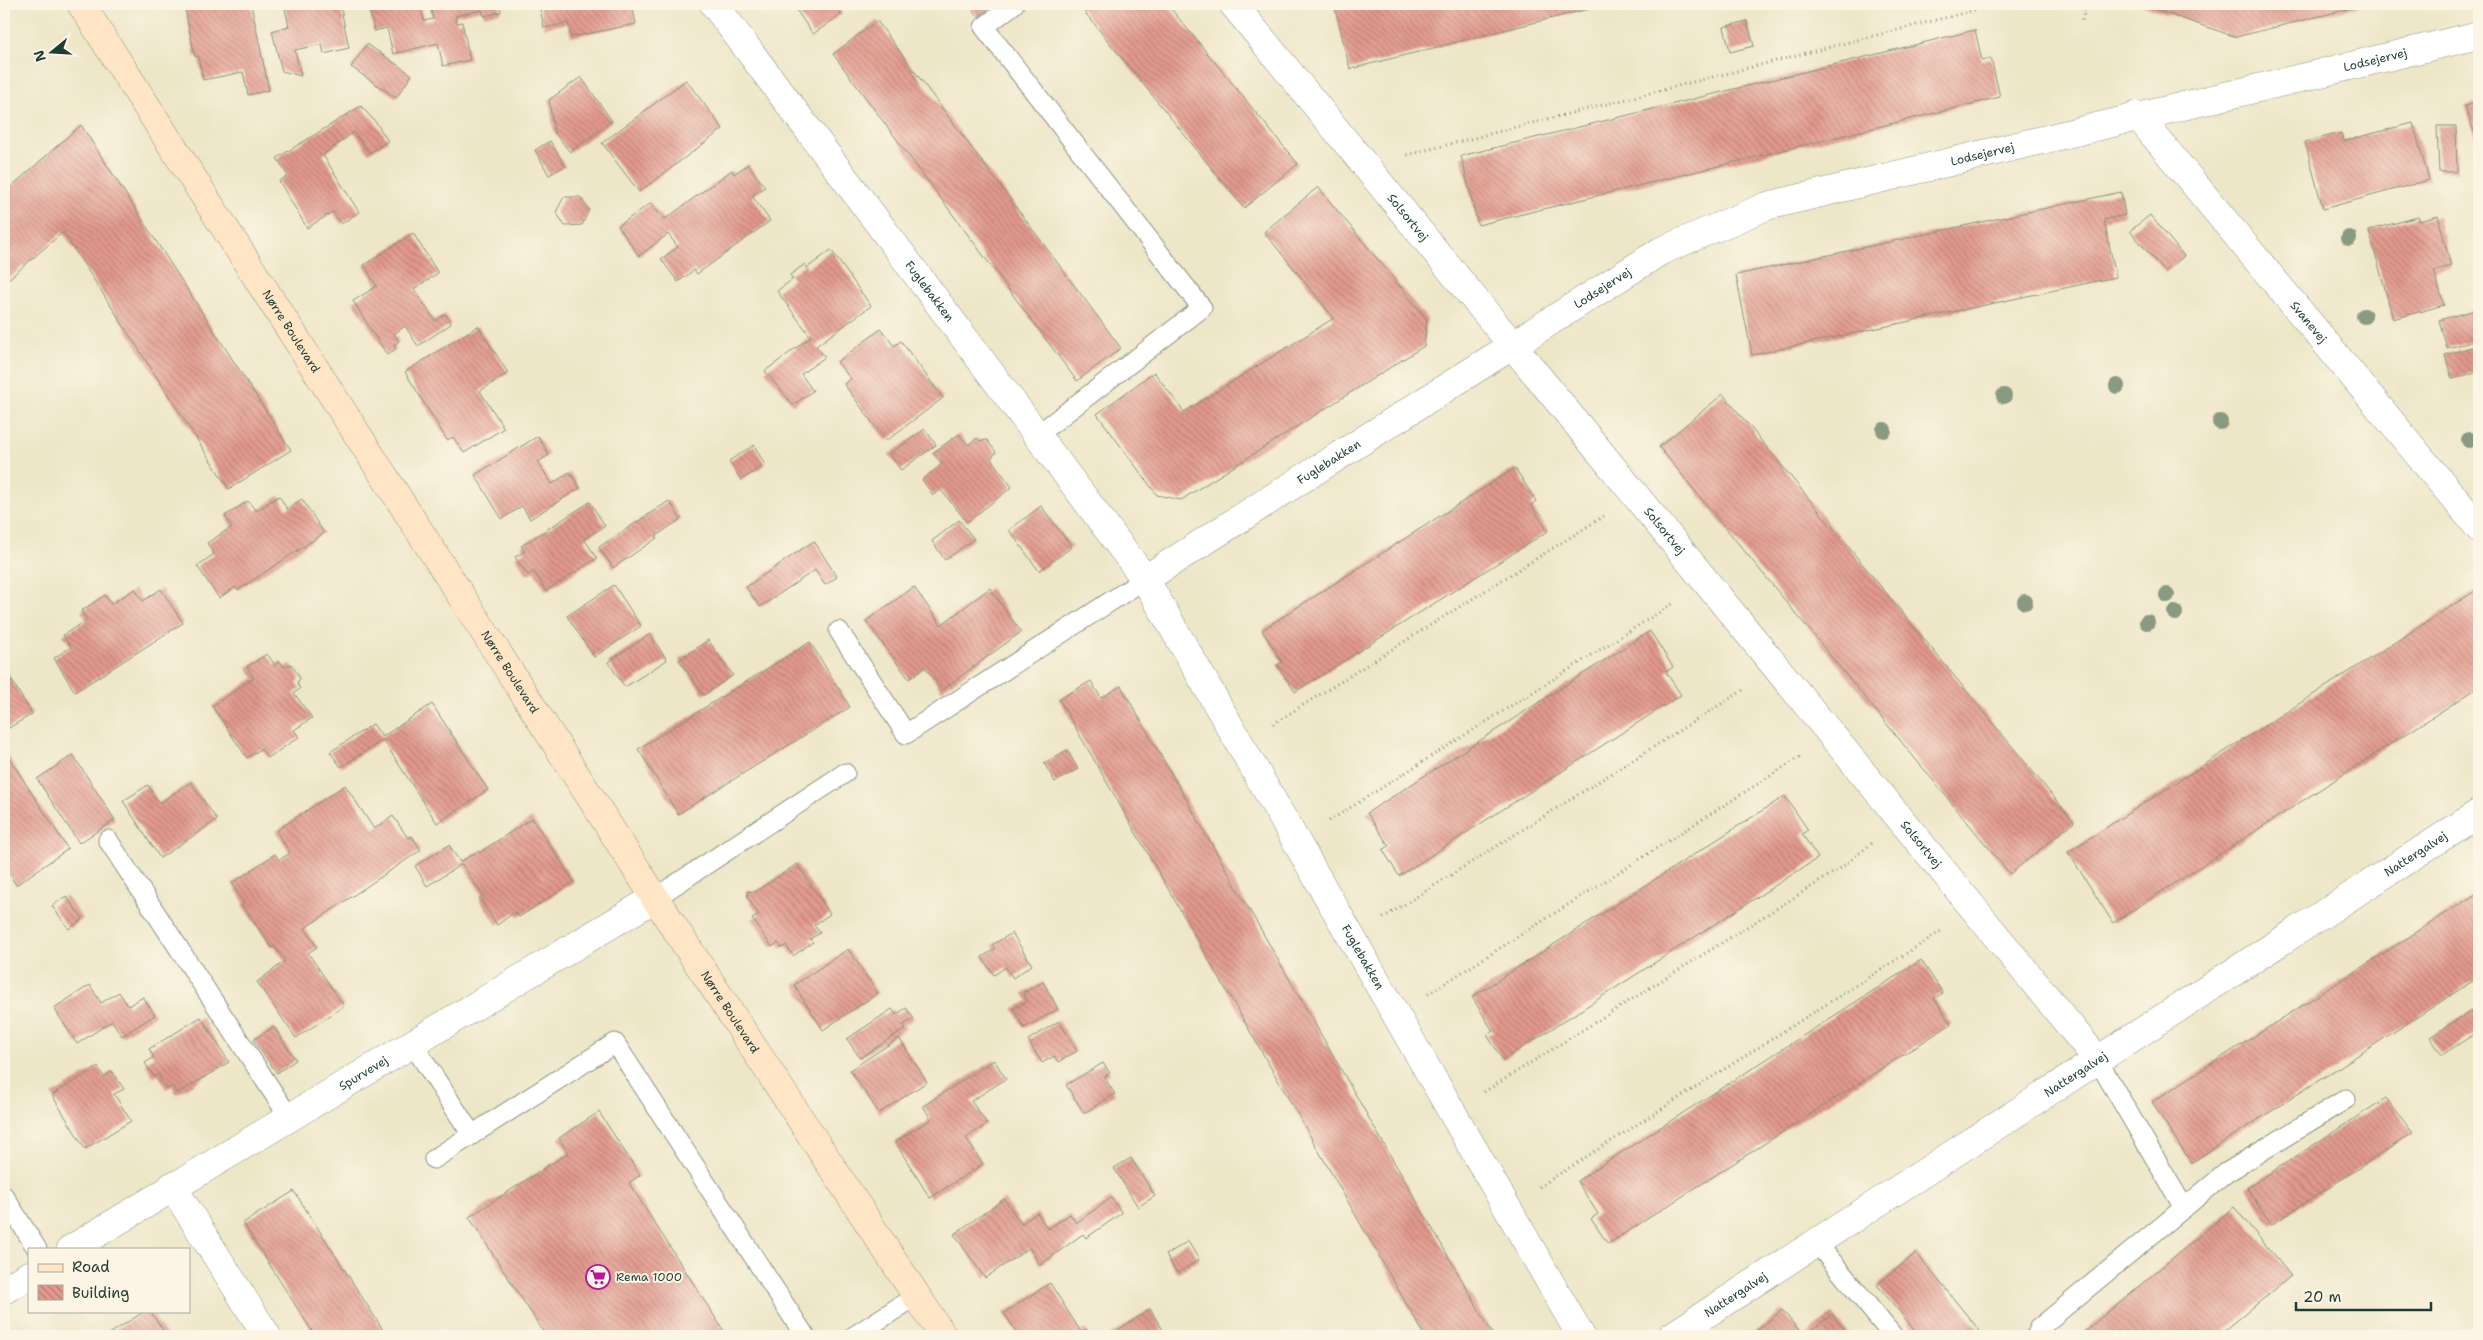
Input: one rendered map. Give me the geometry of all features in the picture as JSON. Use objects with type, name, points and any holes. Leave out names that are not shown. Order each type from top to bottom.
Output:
[{"type":"street","name":"Nørre Boulevard","points":[[81,4],[656,898],[942,1336]]},
{"type":"street","name":"Fuglebakken","points":[[714,4],[1145,579],[1581,1336]]},
{"type":"street","name":"Solsortvej","points":[[1233,4],[2097,1058]]},
{"type":"street","name":"Lodsejervej","points":[[1512,344],[1661,251],[1767,206],[2479,34]]},
{"type":"street","name":"Svanevej","points":[[2137,116],[2479,528]]},
{"type":"street","name":"Fuglebakken","points":[[1145,579],[1512,344]]},
{"type":"street","name":"Nattergalvej","points":[[1672,1336],[2097,1058],[2479,813]]},
{"type":"street","name":"Spurvevej","points":[[73,1248],[172,1186],[656,898]]},
{"type":"street","points":[[172,1186],[267,1336]]},
{"type":"street","points":[[4,1290],[28,1276]]},
{"type":"lane","points":[[1014,4],[984,27],[1202,308],[1037,435]]},
{"type":"lane","points":[[839,631],[906,734],[1145,579]]},
{"type":"lane","points":[[656,898],[845,773]]},
{"type":"lane","points":[[108,840],[289,1117]]},
{"type":"lane","points":[[434,1159],[615,1042],[805,1336]]},
{"type":"lane","points":[[412,1043],[472,1135]]},
{"type":"lane","points":[[2097,1058],[2184,1208]]},
{"type":"lane","points":[[2036,1336],[2038,1329],[2226,1173],[2346,1099]]},
{"type":"lane","points":[[4,1196],[36,1248]]},
{"type":"lane","points":[[1816,1242],[1893,1336]]},
{"type":"lane","points":[[854,1336],[916,1296]]},
{"type":"path","points":[[1371,173],[1393,158],[1999,4]]},
{"type":"path","points":[[2082,20],[2087,4]]},
{"type":"path","points":[[1240,744],[1636,496]]},
{"type":"path","points":[[1297,842],[1707,582]]},
{"type":"path","points":[[1352,938],[1777,668]]},
{"type":"path","points":[[1396,1014],[1832,736]]},
{"type":"path","points":[[1452,1112],[1842,868],[1901,820]]},
{"type":"path","points":[[1506,1207],[1975,910]]},
{"type":"building","points":[[184,4],[251,4],[269,90],[248,95],[243,72],[203,80],[198,56],[195,57]]},
{"type":"building","points":[[284,4],[340,4],[349,48],[324,54],[322,44],[295,50],[301,76],[282,71],[272,31],[289,26]]},
{"type":"building","points":[[368,4],[420,4],[424,21],[433,19],[430,4],[500,4],[501,12],[484,16],[482,10],[455,16],[457,23],[462,22],[470,60],[443,66],[438,43],[393,54],[387,28],[374,31]]},
{"type":"building","points":[[539,4],[632,4],[636,24],[571,37],[568,23],[544,28]]},
{"type":"building","points":[[792,4],[835,4],[842,14],[813,34]]},
{"type":"building","points":[[968,4],[996,4],[978,17]]},
{"type":"building","points":[[1078,4],[1167,4],[1298,164],[1244,208]]},
{"type":"building","points":[[1334,4],[1608,4],[1350,69]]},
{"type":"building","points":[[2139,4],[2368,4],[2236,37]]},
{"type":"building","points":[[877,21],[1121,348],[1077,381],[833,54]]},
{"type":"building","points":[[1747,21],[1754,46],[1730,52],[1724,27]]},
{"type":"building","points":[[1975,30],[1982,60],[1991,58],[2000,97],[1478,225],[1461,156]]},
{"type":"building","points":[[367,44],[412,75],[396,98],[351,67]]},
{"type":"building","points":[[581,77],[612,121],[570,152],[554,132],[549,100]]},
{"type":"building","points":[[686,80],[723,129],[639,192],[602,143]]},
{"type":"building","points":[[2479,102],[2479,146],[2465,106]]},
{"type":"building","points":[[361,106],[377,124],[388,141],[369,153],[354,132],[323,155],[359,212],[341,224],[333,212],[307,228],[279,181],[288,176],[277,158]]},
{"type":"building","points":[[2413,123],[2429,180],[2323,209],[2305,142],[2341,133],[2344,141]]},
{"type":"building","points":[[81,125],[291,450],[229,489],[63,232],[4,283],[4,193]]},
{"type":"building","points":[[2437,126],[2456,126],[2457,172],[2439,172]]},
{"type":"building","points":[[550,141],[565,166],[549,175],[535,150]]},
{"type":"building","points":[[748,164],[765,187],[752,196],[770,221],[697,274],[694,270],[678,282],[661,259],[678,247],[668,234],[639,256],[618,226],[651,203],[664,220],[732,170],[734,174]]},
{"type":"building","points":[[1318,187],[1427,319],[1424,346],[1181,500],[1157,495],[1097,414],[1154,372],[1184,412],[1334,318],[1264,232]]},
{"type":"building","points":[[2121,192],[2125,215],[2104,220],[2116,277],[1752,355],[1736,275]]},
{"type":"building","points":[[564,197],[580,197],[589,210],[582,225],[565,226],[556,212]]},
{"type":"building","points":[[2150,215],[2184,256],[2165,272],[2130,231]]},
{"type":"building","points":[[2438,216],[2451,266],[2434,271],[2444,305],[2393,319],[2369,230],[2418,217],[2420,221]]},
{"type":"building","points":[[413,233],[438,273],[414,289],[435,321],[445,314],[451,324],[418,346],[405,326],[394,334],[399,341],[394,345],[396,349],[387,355],[353,301],[377,286],[364,265]]},
{"type":"building","points":[[831,250],[871,306],[816,346],[825,357],[801,374],[813,391],[793,405],[765,371],[811,337],[777,291],[793,279],[790,275],[805,264],[807,268]]},
{"type":"building","points":[[2479,309],[2479,340],[2447,348],[2439,320]]},
{"type":"building","points":[[478,326],[508,373],[480,391],[504,428],[464,453],[453,437],[447,440],[405,372]]},
{"type":"building","points":[[881,329],[894,346],[901,341],[943,398],[886,441],[844,384],[851,379],[837,362]]},
{"type":"building","points":[[2479,345],[2479,371],[2452,379],[2445,355]]},
{"type":"building","points":[[1723,394],[2074,822],[2010,874],[1659,447]]},
{"type":"building","points":[[925,429],[936,445],[901,470],[889,454]]},
{"type":"building","points":[[959,434],[968,445],[977,438],[980,441],[987,440],[996,452],[991,459],[1012,487],[967,522],[941,490],[933,495],[922,480],[942,464],[933,453]]},
{"type":"building","points":[[538,436],[549,455],[538,462],[552,484],[570,472],[580,488],[530,519],[522,506],[502,519],[475,475]]},
{"type":"building","points":[[754,445],[765,465],[741,480],[729,461]]},
{"type":"building","points":[[1515,468],[1536,501],[1531,505],[1548,531],[1295,692],[1277,665],[1282,662],[1262,630]]},
{"type":"building","points":[[279,496],[287,509],[302,499],[324,533],[238,590],[236,587],[219,598],[197,566],[214,554],[207,543],[232,527],[225,516],[248,501],[256,511]]},
{"type":"building","points":[[669,501],[681,519],[613,568],[599,547]]},
{"type":"building","points":[[590,502],[605,526],[584,539],[597,558],[546,591],[534,571],[528,575],[515,557],[525,551],[521,546]]},
{"type":"building","points":[[1041,506],[1072,547],[1039,571],[1009,530]]},
{"type":"building","points":[[959,520],[974,539],[945,560],[932,541]]},
{"type":"building","points":[[814,541],[837,577],[825,585],[815,570],[760,607],[746,587]]},
{"type":"building","points":[[614,585],[641,626],[594,657],[567,616]]},
{"type":"building","points":[[914,587],[941,625],[990,588],[1021,632],[942,690],[925,667],[909,679],[866,621]]},
{"type":"building","points":[[135,589],[143,601],[161,589],[183,623],[75,692],[54,658],[71,647],[63,635],[87,620],[81,611],[105,595],[111,604]]},
{"type":"building","points":[[2475,591],[2479,598],[2479,687],[2113,923],[2068,852]]},
{"type":"building","points":[[1650,631],[1673,667],[1666,672],[1681,695],[1399,876],[1383,850],[1389,846],[1367,813]]},
{"type":"building","points":[[650,634],[667,660],[625,687],[608,662]]},
{"type":"building","points":[[708,640],[733,675],[704,695],[679,660]]},
{"type":"building","points":[[810,642],[850,707],[678,814],[638,749]]},
{"type":"building","points":[[267,654],[275,665],[280,661],[284,667],[291,664],[300,678],[297,683],[300,689],[294,693],[312,718],[294,730],[299,737],[268,758],[261,749],[247,758],[212,706],[254,678],[247,667]]},
{"type":"building","points":[[4,668],[32,714],[4,731]]},
{"type":"building","points":[[1091,681],[1101,698],[1121,686],[1494,1336],[1425,1336],[1059,699]]},
{"type":"building","points":[[432,704],[488,790],[437,823],[383,740],[341,767],[330,752],[373,724],[382,737]]},
{"type":"building","points":[[4,750],[68,849],[16,885],[4,865]]},
{"type":"building","points":[[1067,750],[1078,769],[1055,782],[1044,763]]},
{"type":"building","points":[[73,755],[115,820],[79,843],[37,779]]},
{"type":"building","points":[[191,782],[217,820],[160,858],[123,801],[148,785],[159,803]]},
{"type":"building","points":[[345,785],[374,829],[393,816],[408,838],[412,836],[421,850],[305,928],[317,947],[308,953],[344,1006],[296,1038],[257,982],[285,961],[274,946],[272,948],[242,905],[244,903],[232,883],[275,854],[279,860],[290,853],[276,831]]},
{"type":"building","points":[[1785,796],[1808,830],[1802,834],[1818,858],[1503,1060],[1487,1035],[1493,1031],[1472,997]]},
{"type":"building","points":[[532,818],[574,882],[519,917],[515,912],[497,925],[479,898],[483,896],[462,864],[427,886],[415,866],[449,845],[460,862],[478,851],[479,853]]},
{"type":"building","points":[[797,864],[830,914],[814,925],[820,933],[810,939],[813,942],[793,956],[786,945],[782,948],[778,943],[772,947],[752,919],[759,915],[748,898],[747,891],[755,892]]},
{"type":"building","points":[[2479,892],[2479,977],[2191,1163],[2152,1102]]},
{"type":"building","points":[[66,896],[83,919],[69,929],[52,906]]},
{"type":"building","points":[[1012,933],[1032,965],[1013,978],[1006,967],[994,975],[982,957],[995,949],[992,945]]},
{"type":"building","points":[[848,949],[878,993],[823,1030],[794,985]]},
{"type":"building","points":[[1921,960],[1943,993],[1934,998],[1951,1024],[1608,1244],[1591,1219],[1598,1214],[1577,1181]]},
{"type":"building","points":[[1043,982],[1058,1009],[1024,1028],[1013,1009],[1028,1001],[1023,993]]},
{"type":"building","points":[[90,985],[101,1003],[119,992],[128,1006],[143,997],[155,1015],[122,1036],[112,1021],[77,1044],[54,1008]]},
{"type":"building","points":[[2479,1006],[2479,1031],[2442,1055],[2430,1037]]},
{"type":"building","points":[[906,1008],[914,1019],[903,1025],[906,1028],[860,1058],[847,1039],[892,1009],[896,1015]]},
{"type":"building","points":[[201,1017],[229,1062],[177,1094],[172,1086],[166,1089],[158,1074],[154,1077],[145,1063],[154,1057],[149,1049]]},
{"type":"building","points":[[1059,1021],[1077,1051],[1058,1062],[1054,1056],[1042,1063],[1028,1040]]},
{"type":"building","points":[[274,1027],[296,1060],[277,1073],[253,1040]]},
{"type":"building","points":[[899,1038],[927,1082],[879,1113],[850,1070]]},
{"type":"building","points":[[994,1060],[1006,1079],[971,1101],[987,1124],[966,1138],[983,1164],[930,1198],[895,1142],[931,1119],[923,1106]]},
{"type":"building","points":[[1103,1063],[1110,1073],[1104,1077],[1115,1094],[1084,1113],[1066,1085]]},
{"type":"building","points":[[98,1067],[104,1077],[112,1071],[124,1089],[114,1094],[131,1121],[85,1149],[52,1095]]},
{"type":"building","points":[[2386,1098],[2413,1133],[2271,1225],[2247,1188]]},
{"type":"building","name":"Rema 1000","points":[[599,1112],[640,1175],[629,1183],[727,1336],[546,1336],[469,1217],[568,1153],[559,1138]]},
{"type":"building","points":[[1131,1158],[1155,1196],[1138,1207],[1114,1168]]},
{"type":"building","points":[[294,1191],[387,1336],[315,1336],[243,1223]]},
{"type":"building","points":[[1111,1198],[1122,1213],[1086,1238],[1083,1234],[1040,1265],[1029,1248],[985,1278],[954,1234],[1004,1199],[1021,1224],[1037,1213],[1048,1229],[1070,1214],[1076,1223]]},
{"type":"building","points":[[2234,1207],[2291,1276],[2218,1336],[2079,1336]]},
{"type":"building","points":[[1188,1241],[1199,1260],[1177,1273],[1166,1255]]},
{"type":"building","points":[[1916,1253],[1984,1336],[1920,1336],[1877,1285]]},
{"type":"building","points":[[1050,1283],[1081,1332],[1086,1329],[1090,1336],[1019,1336],[1004,1313]]},
{"type":"building","points":[[1150,1309],[1163,1330],[1153,1336],[1109,1336]]},
{"type":"building","points":[[1782,1310],[1804,1336],[1750,1336]]},
{"type":"building","points":[[143,1312],[151,1312],[167,1336],[106,1336]]},
{"type":"building","points":[[1832,1314],[1851,1336],[1805,1336]]},
{"type":"place","name":"Rema 1000","points":[[598,1277]]}]
